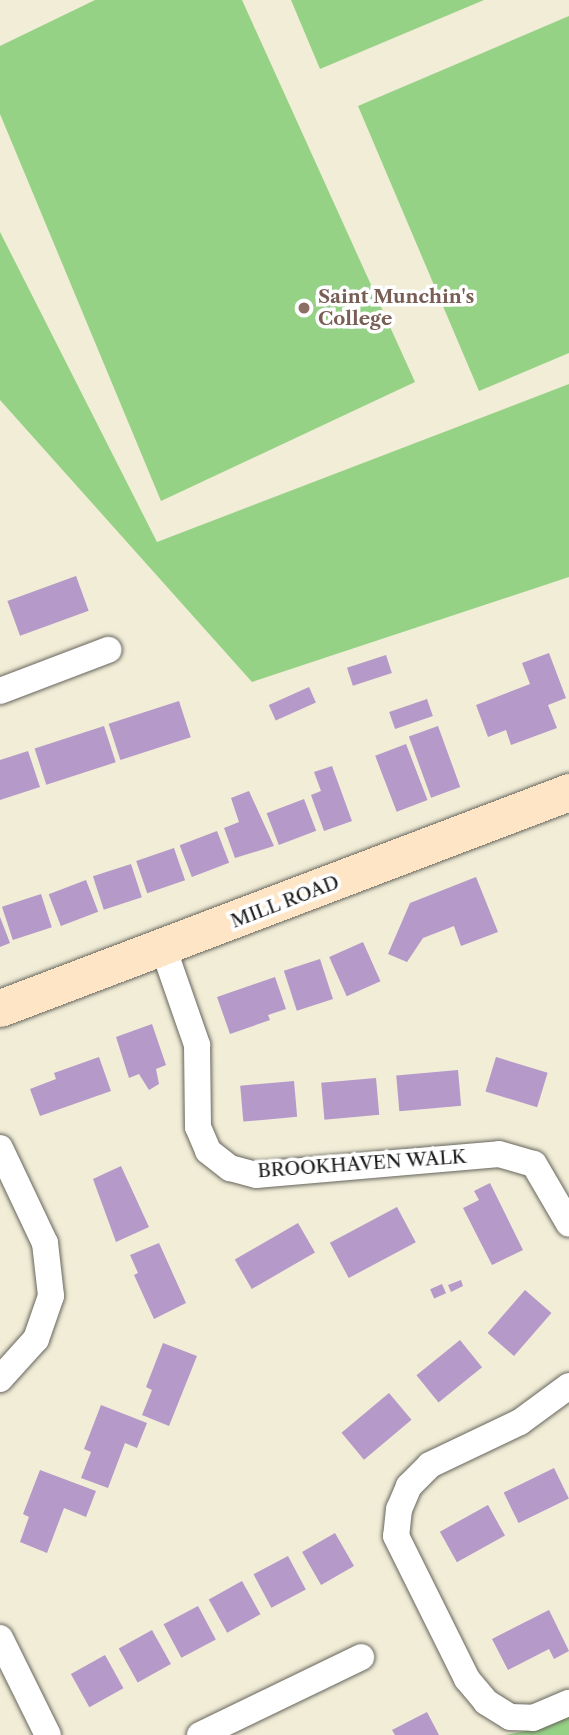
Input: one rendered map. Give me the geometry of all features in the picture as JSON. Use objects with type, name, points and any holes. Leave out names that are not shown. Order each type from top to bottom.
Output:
[{"type":"street","points":[[0,691],[108,650]]},
{"type":"street","name":"MILL ROAD","points":[[0,1008],[164,950],[569,792]]},
{"type":"street","name":"BROOKHAVEN WALK","points":[[164,950],[197,1045],[198,1127],[208,1151],[230,1168],[256,1175],[499,1154],[534,1164],[569,1224]]},
{"type":"street","points":[[0,1148],[45,1243],[51,1296],[36,1339],[0,1379]]},
{"type":"street","points":[[569,1386],[520,1422],[430,1465],[409,1486],[399,1509],[396,1536],[467,1679],[486,1702],[510,1717],[533,1718],[569,1703]]},
{"type":"street","points":[[0,1639],[48,1735]]},
{"type":"street","points":[[200,1735],[361,1657]]},
{"type":"green space","points":[[95,0],[242,0],[415,382],[161,501],[0,114],[0,46]]},
{"type":"green space","points":[[291,0],[484,0],[320,69]]},
{"type":"green space","points":[[569,16],[569,353],[479,391],[358,106]]},
{"type":"green space","points":[[0,232],[157,542],[569,384],[569,577],[252,682],[0,400]]},
{"type":"green space","points":[[569,1715],[569,1735],[505,1735],[535,1729]]},
{"type":"building","points":[[76,576],[89,611],[20,636],[7,601]]},
{"type":"building","points":[[549,653],[566,698],[548,705],[557,728],[511,745],[506,730],[488,737],[476,705],[530,684],[522,663]]},
{"type":"building","points":[[386,655],[392,673],[353,686],[347,668]]},
{"type":"building","points":[[309,687],[316,703],[276,720],[269,705]]},
{"type":"building","points":[[427,699],[433,716],[395,729],[389,712]]},
{"type":"building","points":[[179,701],[191,737],[120,760],[109,724]]},
{"type":"building","points":[[104,726],[116,762],[46,785],[35,749]]},
{"type":"building","points":[[438,726],[460,787],[431,798],[409,737]]},
{"type":"building","points":[[406,744],[428,800],[397,812],[375,756]]},
{"type":"building","points":[[28,751],[40,787],[0,800],[0,760]]},
{"type":"building","points":[[332,766],[352,821],[324,831],[311,795],[321,791],[314,772]]},
{"type":"building","points":[[249,791],[274,846],[235,858],[224,828],[239,822],[231,798]]},
{"type":"building","points":[[304,799],[316,831],[279,845],[267,813]]},
{"type":"building","points":[[217,831],[229,863],[192,877],[180,845]]},
{"type":"building","points":[[174,848],[185,880],[147,893],[136,861]]},
{"type":"building","points":[[131,864],[142,897],[104,910],[93,876]]},
{"type":"building","points":[[476,877],[498,932],[461,946],[454,926],[423,938],[407,962],[388,954],[410,903]]},
{"type":"building","points":[[86,880],[98,912],[61,926],[49,894]]},
{"type":"building","points":[[41,894],[52,927],[13,940],[2,907]]},
{"type":"building","points":[[0,917],[10,943],[0,947]]},
{"type":"building","points":[[363,942],[380,981],[347,996],[329,957]]},
{"type":"building","points":[[320,959],[333,999],[297,1011],[284,971]]},
{"type":"building","points":[[275,977],[286,1009],[268,1015],[270,1020],[230,1034],[217,997]]},
{"type":"building","points":[[152,1024],[166,1065],[156,1069],[159,1084],[149,1090],[139,1074],[129,1078],[116,1037]]},
{"type":"building","points":[[99,1057],[111,1091],[40,1116],[30,1089],[56,1079],[54,1073]]},
{"type":"building","points":[[496,1057],[548,1073],[537,1107],[485,1091]]},
{"type":"building","points":[[458,1070],[461,1106],[399,1111],[396,1075]]},
{"type":"building","points":[[376,1078],[379,1115],[324,1120],[321,1083]]},
{"type":"building","points":[[294,1081],[297,1117],[243,1122],[240,1086]]},
{"type":"building","points":[[121,1166],[149,1227],[116,1242],[93,1179]]},
{"type":"building","points":[[490,1183],[523,1250],[492,1265],[463,1208],[479,1200],[474,1191]]},
{"type":"building","points":[[397,1207],[416,1242],[349,1278],[330,1243]]},
{"type":"building","points":[[298,1223],[315,1252],[252,1289],[235,1260]]},
{"type":"building","points":[[159,1243],[186,1303],[154,1319],[134,1275],[138,1273],[130,1255]]},
{"type":"building","points":[[461,1280],[463,1286],[451,1292],[448,1285]]},
{"type":"building","points":[[442,1284],[446,1293],[434,1298],[430,1289]]},
{"type":"building","points":[[525,1290],[551,1313],[514,1356],[488,1333]]},
{"type":"building","points":[[460,1340],[482,1367],[439,1402],[416,1375]]},
{"type":"building","points":[[163,1343],[197,1356],[169,1426],[142,1415],[152,1390],[146,1387]]},
{"type":"building","points":[[389,1393],[411,1420],[364,1460],[342,1433]]},
{"type":"building","points":[[101,1405],[147,1423],[137,1448],[125,1443],[108,1488],[81,1478],[91,1452],[84,1449]]},
{"type":"building","points":[[554,1468],[569,1499],[519,1523],[504,1493]]},
{"type":"building","points":[[40,1470],[96,1491],[86,1517],[64,1508],[47,1553],[20,1542],[29,1517],[23,1514]]},
{"type":"building","points":[[488,1505],[505,1536],[457,1562],[440,1532]]},
{"type":"building","points":[[335,1533],[354,1566],[321,1585],[302,1552]]},
{"type":"building","points":[[288,1556],[306,1590],[271,1608],[254,1574]]},
{"type":"building","points":[[242,1581],[260,1614],[227,1633],[209,1599]]},
{"type":"building","points":[[198,1606],[216,1640],[181,1658],[164,1624]]},
{"type":"building","points":[[549,1610],[569,1651],[554,1659],[549,1649],[508,1670],[492,1639]]},
{"type":"building","points":[[152,1630],[171,1664],[138,1683],[119,1648]]},
{"type":"building","points":[[105,1655],[123,1688],[89,1707],[71,1674]]},
{"type":"building","points":[[427,1712],[439,1735],[395,1735],[392,1730]]},
{"type":"place","name":"Saint Munchin's College","points":[[304,308]]}]
